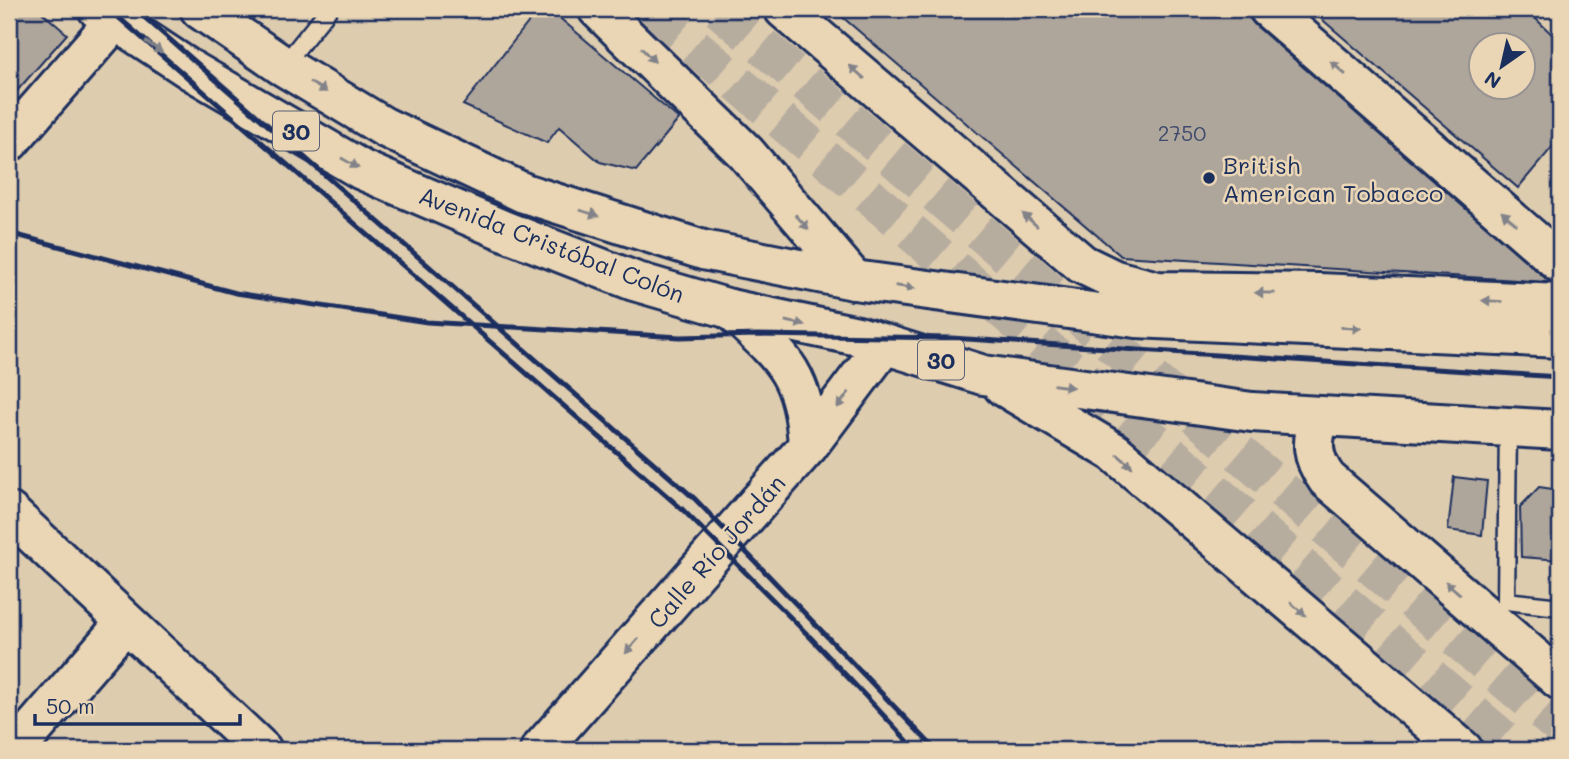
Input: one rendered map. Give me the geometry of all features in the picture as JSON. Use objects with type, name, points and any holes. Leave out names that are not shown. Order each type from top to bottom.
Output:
[{"type":"main road","points":[[598,9],[747,153],[785,202],[854,280]]},
{"type":"main road","points":[[784,9],[1082,264],[1115,280],[1157,291],[1319,293],[1560,304]]},
{"type":"main road","points":[[1269,9],[1560,263]]},
{"type":"main road","name":"Avenida Cristóbal Colón","points":[[212,12],[283,66],[384,127],[524,193],[703,250],[854,280],[1136,318],[1560,338]]},
{"type":"main road","name":"Avenida Cristóbal Colón","points":[[112,13],[189,69],[362,170],[505,231],[634,281],[730,309],[884,345],[983,375],[1252,412],[1320,416]]},
{"type":"main road","points":[[9,142],[112,13]]},
{"type":"main road","points":[[505,231],[524,193]]},
{"type":"main road","points":[[730,309],[780,356],[800,387],[806,411],[808,446]]},
{"type":"main road","name":"Calle Río Jordán","points":[[540,750],[808,446],[884,345]]},
{"type":"main road","points":[[983,375],[1114,452],[1463,750]]},
{"type":"main road","points":[[1320,416],[1313,437],[1314,453],[1327,479],[1504,616],[1560,680]]},
{"type":"main road","name":"30","points":[[1320,416],[1560,430]]},
{"type":"main road","points":[[9,512],[261,750]]},
{"type":"main road","points":[[15,750],[125,623]]},
{"type":"lane","points":[[283,66],[329,9]]},
{"type":"lane","points":[[1508,427],[1504,616],[1560,607]]},
{"type":"building","points":[[9,9],[38,9],[67,34],[9,100]]},
{"type":"building","points":[[539,9],[549,9],[679,119],[636,171],[600,162],[559,127],[547,143],[463,105]]},
{"type":"building","points":[[833,9],[1242,9],[1255,25],[1550,282],[1121,256]]},
{"type":"building","points":[[1310,9],[1545,9],[1536,19],[1560,42],[1560,138],[1518,188]]},
{"type":"building","points":[[1454,477],[1487,481],[1482,535],[1448,530]]},
{"type":"building","points":[[1539,487],[1560,490],[1560,560],[1521,557],[1520,507]]},
{"type":"tunnel","points":[[651,9],[1516,750]]},
{"type":"tunnel","points":[[719,9],[1560,727]]},
{"type":"railway","points":[[109,9],[683,510],[811,638],[916,750]]},
{"type":"railway","points":[[135,9],[695,499],[936,750]]},
{"type":"railway","points":[[9,233],[236,293],[427,322],[680,337],[758,335],[951,338],[1560,377]]},
{"type":"place","name":"British American Tobacco","points":[[1209,178]]}]
